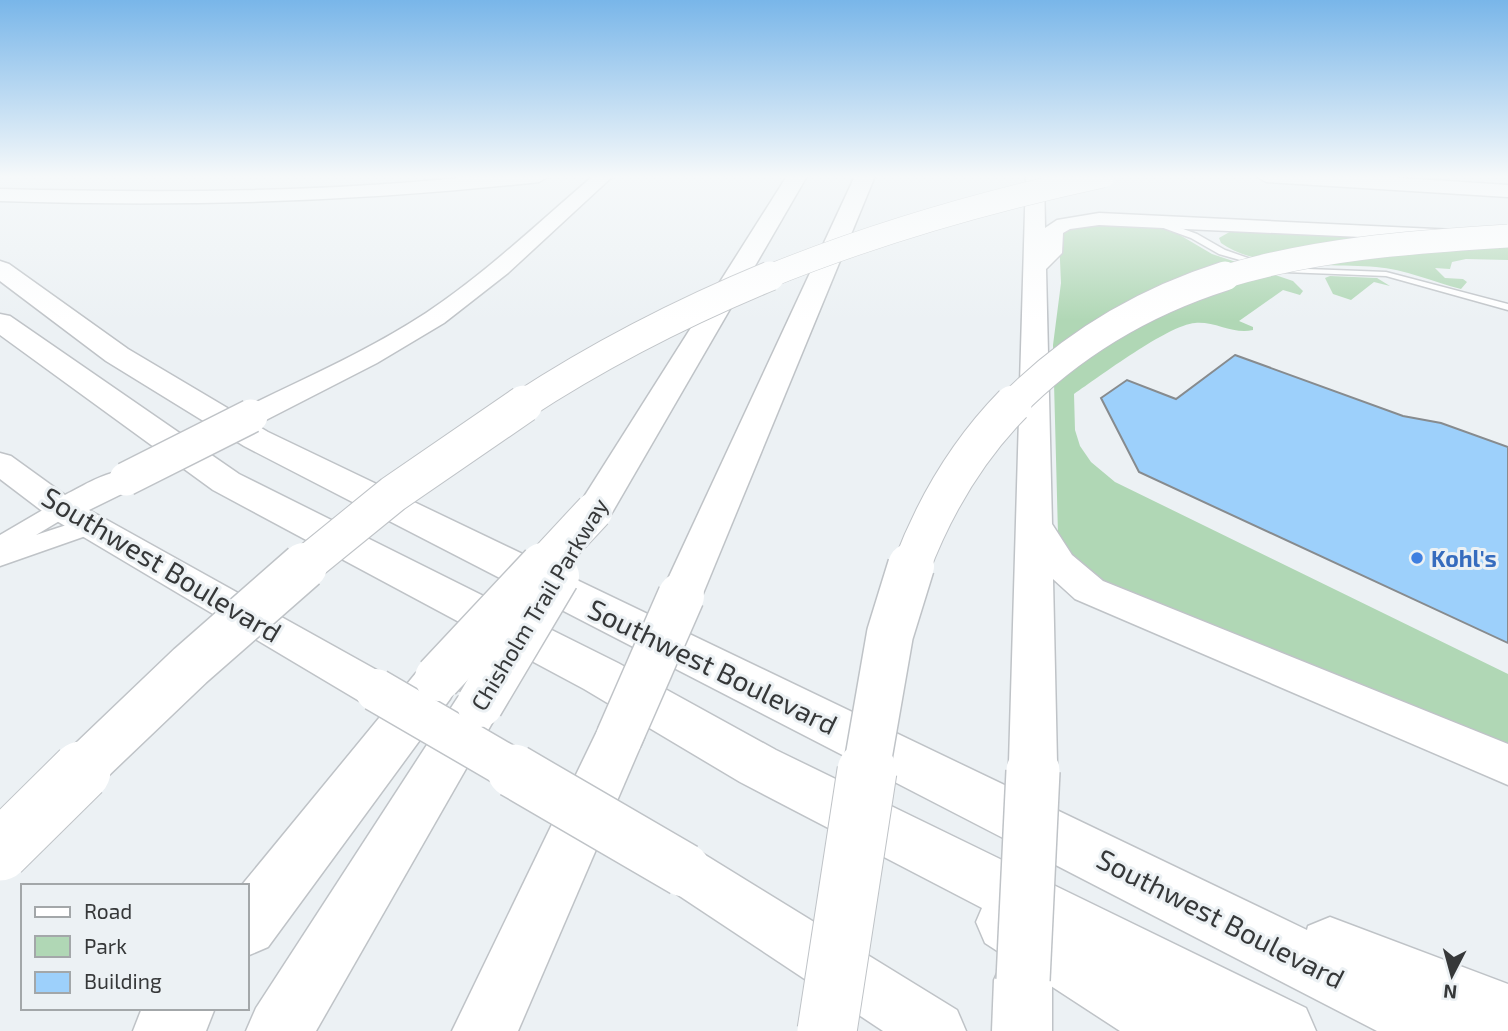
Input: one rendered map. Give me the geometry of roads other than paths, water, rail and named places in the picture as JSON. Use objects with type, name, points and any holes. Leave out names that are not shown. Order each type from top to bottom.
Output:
[{"type":"highway","name":"Chisholm Trail Parkway","points":[[279,1031],[459,691],[594,511],[769,224]]},
{"type":"highway","points":[[485,1031],[619,738],[844,224]]},
{"type":"highway","points":[[0,850],[149,705],[293,577],[433,465],[537,395],[648,332],[813,258],[909,224]]},
{"type":"highway","points":[[827,1031],[850,872],[892,627],[916,553],[934,516],[954,479],[999,417],[1043,374],[1089,340],[1131,314],[1184,290],[1246,271],[1313,256],[1394,244],[1508,237]]},
{"type":"highway","name":"Southwest Boulevard","points":[[0,269],[117,355],[256,439],[1446,1031]]},
{"type":"highway","points":[[0,322],[226,482],[601,676],[758,766],[1178,1031]]},
{"type":"highway","points":[[248,925],[459,691]]},
{"type":"highway","points":[[758,766],[1283,1031]]},
{"type":"highway","points":[[1112,864],[1508,1017]]},
{"type":"highway","points":[[166,1031],[182,1010]]},
{"type":"main road","points":[[77,517],[126,479],[273,405],[433,319],[483,281],[549,224]]},
{"type":"main road","points":[[1022,1006],[1033,763],[1035,224]]},
{"type":"main road","points":[[1035,267],[1051,253],[1051,236],[1055,229],[1064,224]]},
{"type":"main road","points":[[1236,224],[1508,237]]},
{"type":"main road","name":"Southwest Boulevard","points":[[0,463],[77,517],[684,870],[936,1031]]},
{"type":"main road","points":[[1034,526],[1059,564],[1089,590],[1508,765]]},
{"type":"street","points":[[0,547],[77,517]]},
{"type":"street","points":[[0,557],[77,517]]},
{"type":"lane","points":[[1160,224],[1184,231],[1213,247],[1284,270],[1392,275],[1508,307]]},
{"type":"lane","points":[[1213,247],[1210,240],[1212,233],[1234,224]]},
{"type":"place","name":"Kohl's","points":[[1417,558]]}]
